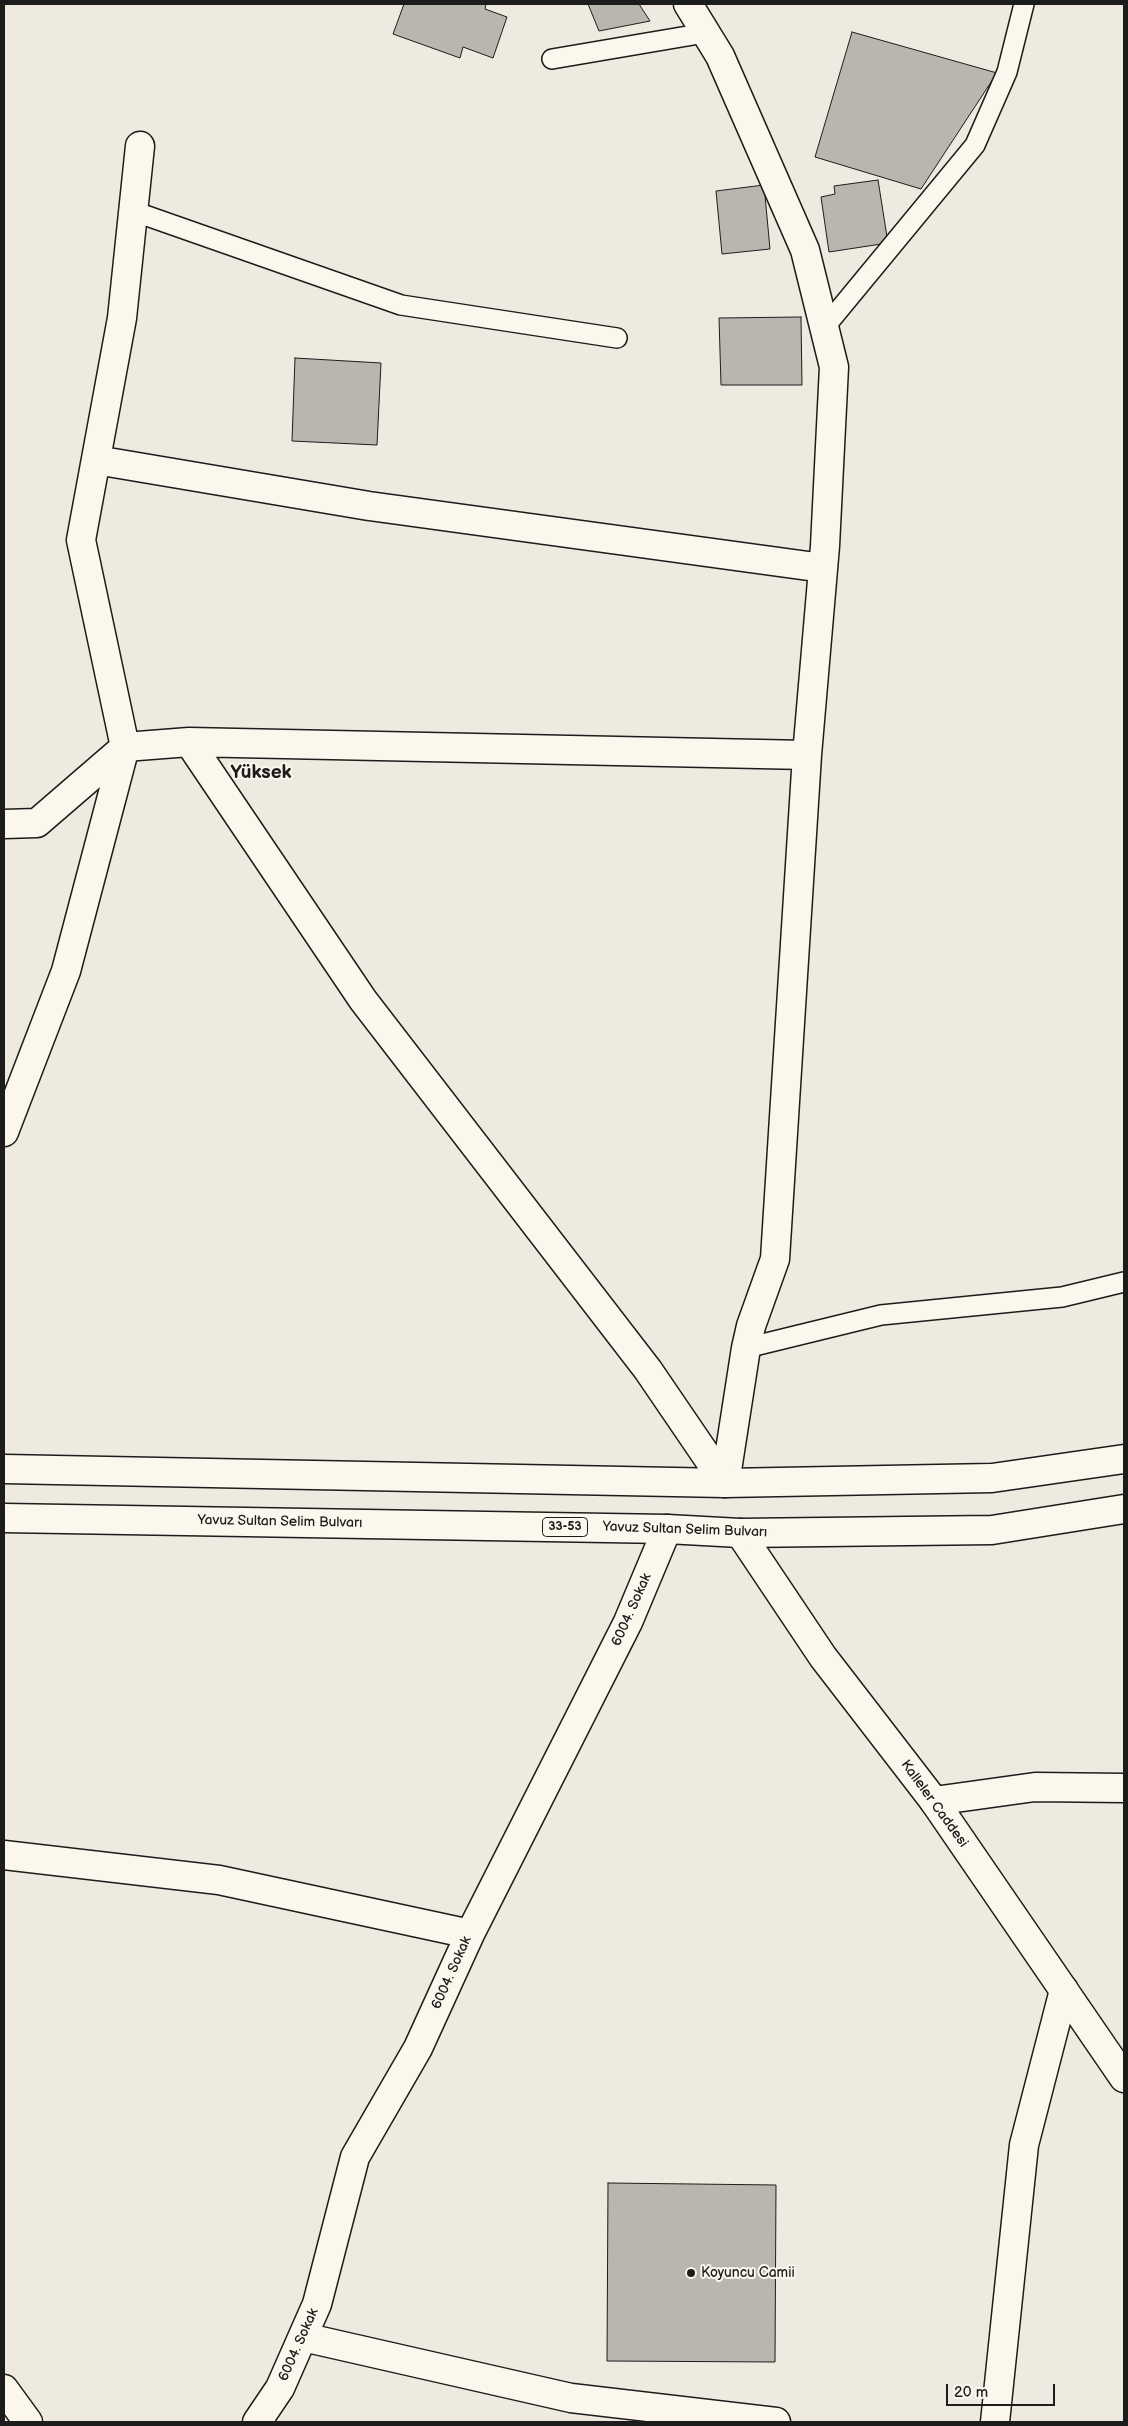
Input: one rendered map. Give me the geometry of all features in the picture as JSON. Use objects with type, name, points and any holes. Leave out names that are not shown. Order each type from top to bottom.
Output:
[{"type":"street","points":[[688,4],[720,56],[805,250],[834,367],[823,568],[807,755],[774,1259],[751,1326],[746,1348],[725,1483]]},
{"type":"street","points":[[4,1132],[66,971],[126,748],[80,540],[122,318],[140,146]]},
{"type":"street","points":[[96,460],[369,506],[823,568]]},
{"type":"street","points":[[4,824],[37,823],[126,748],[189,742],[807,755]]},
{"type":"street","points":[[189,742],[363,1000],[648,1370],[725,1483]]},
{"type":"street","points":[[4,1469],[725,1483],[992,1478],[1124,1459]]},
{"type":"street","name":"Yavuz Sultan Selim Bulvarı","points":[[4,1518],[667,1529],[740,1533],[992,1530],[1124,1509]]},
{"type":"street","name":"6004. Sokak","points":[[257,2422],[280,2388],[317,2304],[355,2157],[418,2048],[470,1934],[628,1622],[667,1529]]},
{"type":"street","name":"Kalleler Caddesi","points":[[740,1533],[823,1657],[934,1801],[1124,2078]]},
{"type":"street","points":[[934,1801],[1035,1787],[1124,1788]]},
{"type":"street","points":[[4,1856],[219,1880],[470,1934]]},
{"type":"street","points":[[995,2422],[1024,2145],[1064,1990]]},
{"type":"street","points":[[302,2337],[571,2398],[776,2422]]},
{"type":"street","points":[[4,2389],[28,2422]]},
{"type":"lane","points":[[824,328],[975,145],[1006,72],[1024,4]]},
{"type":"lane","points":[[552,59],[705,33]]},
{"type":"lane","points":[[133,211],[401,305],[617,338]]},
{"type":"lane","points":[[746,1348],[881,1315],[1062,1297],[1124,1282]]},
{"type":"building","points":[[404,4],[486,4],[485,9],[507,17],[493,58],[463,47],[460,58],[393,34]]},
{"type":"building","points":[[588,4],[639,4],[650,21],[599,31]]},
{"type":"building","points":[[852,32],[997,73],[921,189],[815,157]]},
{"type":"building","points":[[878,180],[888,243],[829,252],[821,197],[835,194],[834,186]]},
{"type":"building","points":[[764,185],[770,249],[722,254],[716,191]]},
{"type":"building","points":[[801,317],[802,385],[721,385],[719,318]]},
{"type":"building","points":[[295,358],[381,363],[377,445],[292,441]]},
{"type":"building","name":"Koyuncu Camii","points":[[608,2183],[776,2185],[775,2362],[607,2361]]},
{"type":"place","name":"Koyuncu Camii","points":[[691,2273]]},
{"type":"district","name":"Yüksek","points":[[261,773]]}]
